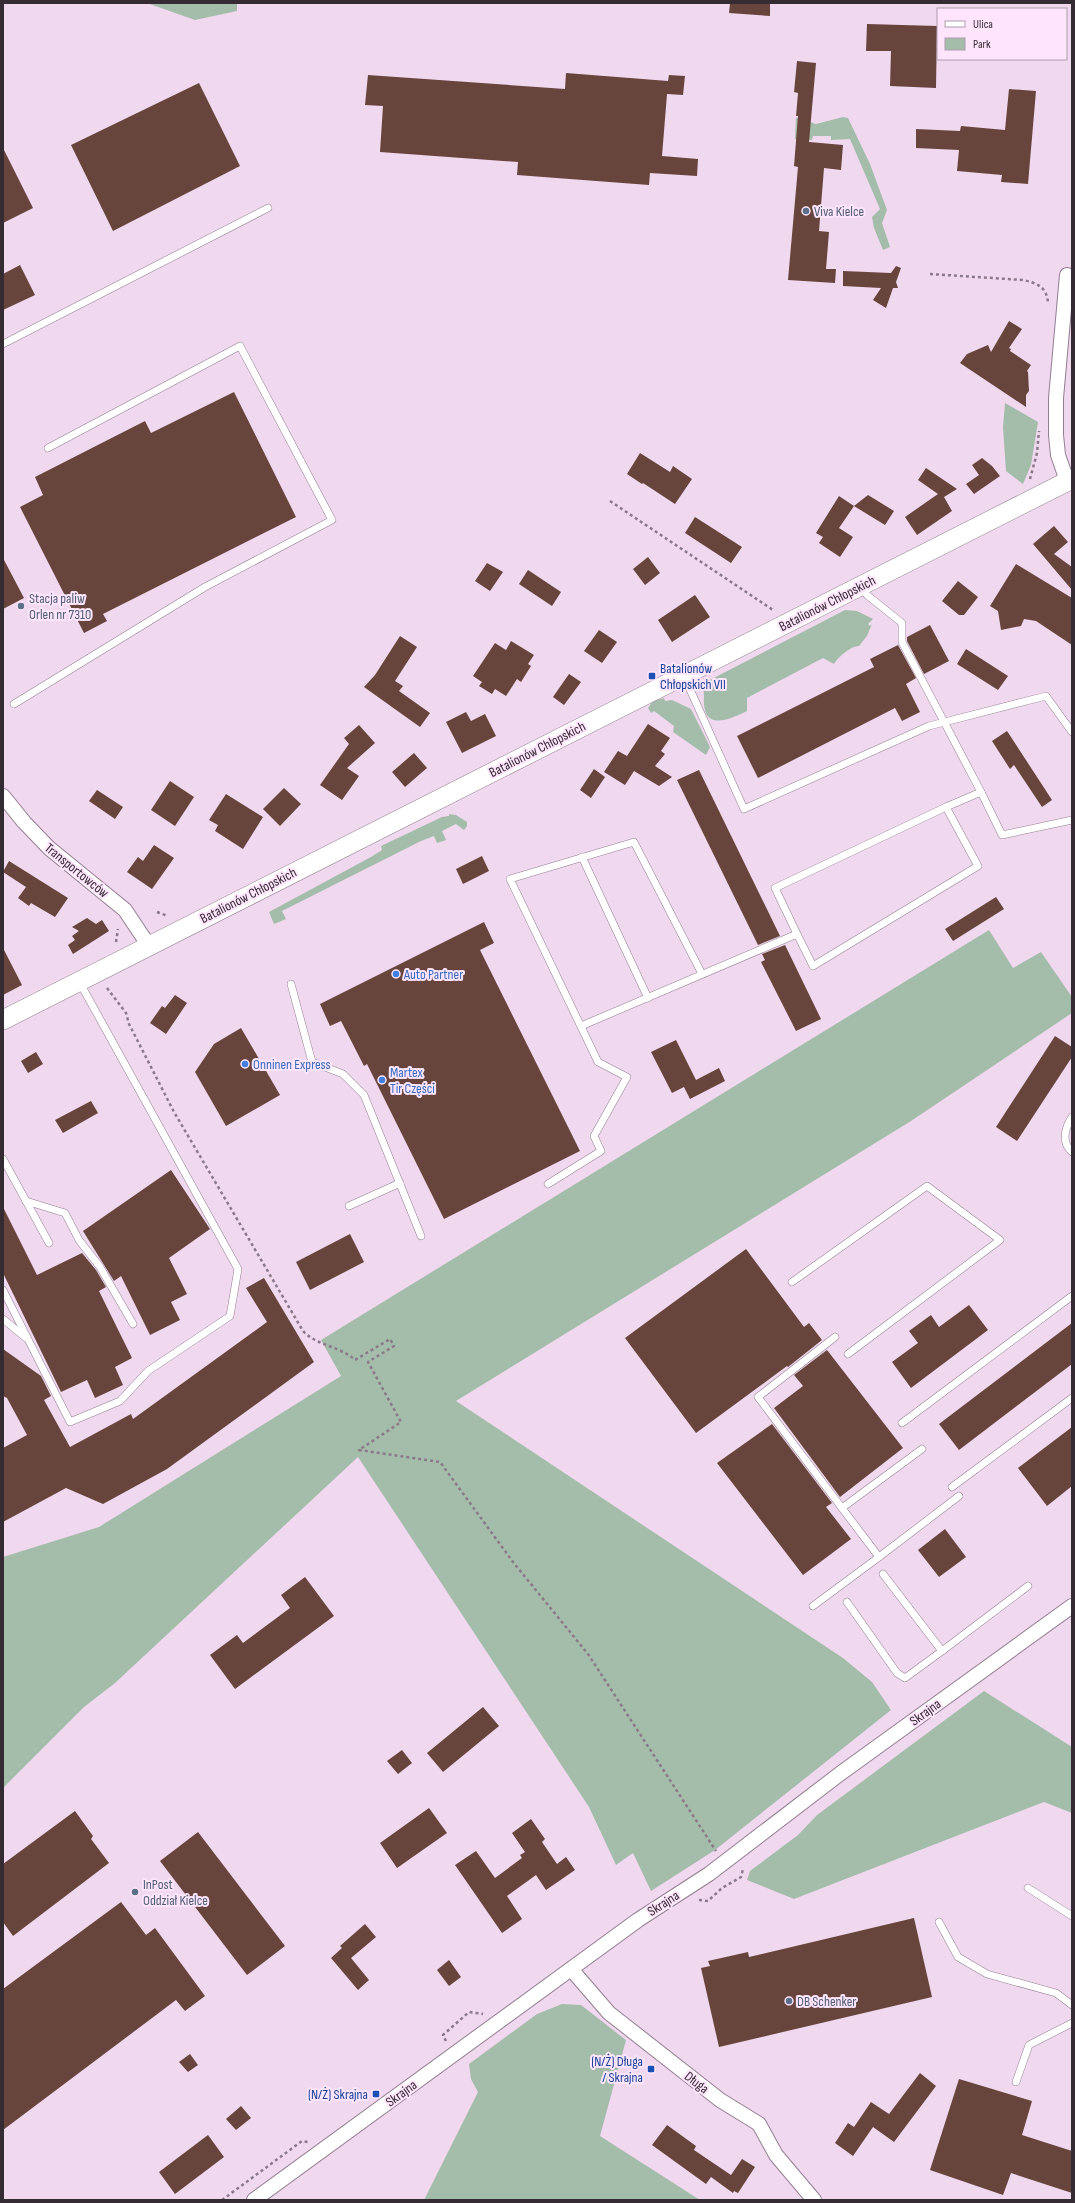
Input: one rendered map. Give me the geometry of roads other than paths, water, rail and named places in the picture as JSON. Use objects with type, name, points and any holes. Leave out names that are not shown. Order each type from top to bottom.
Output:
[{"type":"street","points":[[1066,275],[1056,398],[1056,435],[1058,455],[1070,480]]},
{"type":"street","name":"Batalionów Chłopskich","points":[[3,1020],[1070,480]]},
{"type":"street","name":"Transportowców","points":[[3,796],[24,822],[49,848],[125,910],[148,946]]},
{"type":"street","name":"Skrajna","points":[[254,2200],[638,1920],[724,1863],[841,1773],[1072,1606]]},
{"type":"street","name":"Długa","points":[[571,1969],[609,2013],[716,2097],[759,2124],[776,2155],[814,2200]]},
{"type":"lane","points":[[3,344],[268,208]]},
{"type":"lane","points":[[14,704],[205,588],[332,520],[240,346],[48,448]]},
{"type":"lane","points":[[860,586],[867,596],[902,623],[902,642],[944,720],[1002,835],[1072,820]]},
{"type":"lane","points":[[684,675],[744,809],[944,720],[1046,696],[1072,732]]},
{"type":"lane","points":[[946,807],[978,866],[813,966],[775,888],[946,807],[981,792]]},
{"type":"lane","points":[[548,1184],[601,1151],[594,1136],[627,1077],[598,1062],[510,879],[634,842],[702,974]]},
{"type":"lane","points":[[582,857],[648,998]]},
{"type":"lane","points":[[581,1026],[797,934]]},
{"type":"lane","points":[[3,1290],[70,1422],[120,1401],[148,1371],[230,1316],[238,1269],[79,981]]},
{"type":"lane","points":[[291,984],[312,1062],[343,1074],[364,1095],[421,1236]]},
{"type":"lane","points":[[1072,1117],[1065,1131],[1068,1148],[1072,1152]]},
{"type":"lane","points":[[3,1159],[49,1243]]},
{"type":"lane","points":[[349,1206],[400,1183]]},
{"type":"lane","points":[[792,1282],[927,1186],[1000,1240],[848,1354]]},
{"type":"lane","points":[[26,1201],[65,1213],[79,1240],[100,1266],[133,1324]]},
{"type":"lane","points":[[902,1423],[1072,1296]]},
{"type":"lane","points":[[3,1319],[28,1340]]},
{"type":"lane","points":[[835,1337],[758,1397],[879,1557]]},
{"type":"lane","points":[[952,1487],[1072,1398]]},
{"type":"lane","points":[[842,1508],[922,1449]]},
{"type":"lane","points":[[813,1606],[959,1496]]},
{"type":"lane","points":[[883,1574],[942,1652]]},
{"type":"lane","points":[[846,1602],[897,1673],[905,1678],[942,1652],[1028,1586]]},
{"type":"lane","points":[[1028,1888],[1072,1916]]},
{"type":"lane","points":[[939,1922],[958,1957],[987,1974],[1056,1993],[1072,2005]]},
{"type":"lane","points":[[1016,2082],[1029,2045],[1072,2024]]},
{"type":"place","name":"Viva Kielce","points":[[806,211]]},
{"type":"place","name":"Stacja paliw Orlen nr 7310","points":[[21,606]]},
{"type":"place","name":"Batalionów Chłopskich VII","points":[[652,676]]},
{"type":"place","name":"Auto Partner","points":[[396,974]]},
{"type":"place","name":"Onninen Express","points":[[245,1064]]},
{"type":"place","name":"Martex Tir Części","points":[[382,1080]]},
{"type":"place","name":"InPost Oddział Kielce","points":[[135,1892]]},
{"type":"place","name":"DB Schenker","points":[[789,2001]]},
{"type":"place","name":"(N/Ż) Długa / Skrajna","points":[[651,2069]]},
{"type":"place","name":"(N/Ż) Skrajna","points":[[376,2094]]}]
